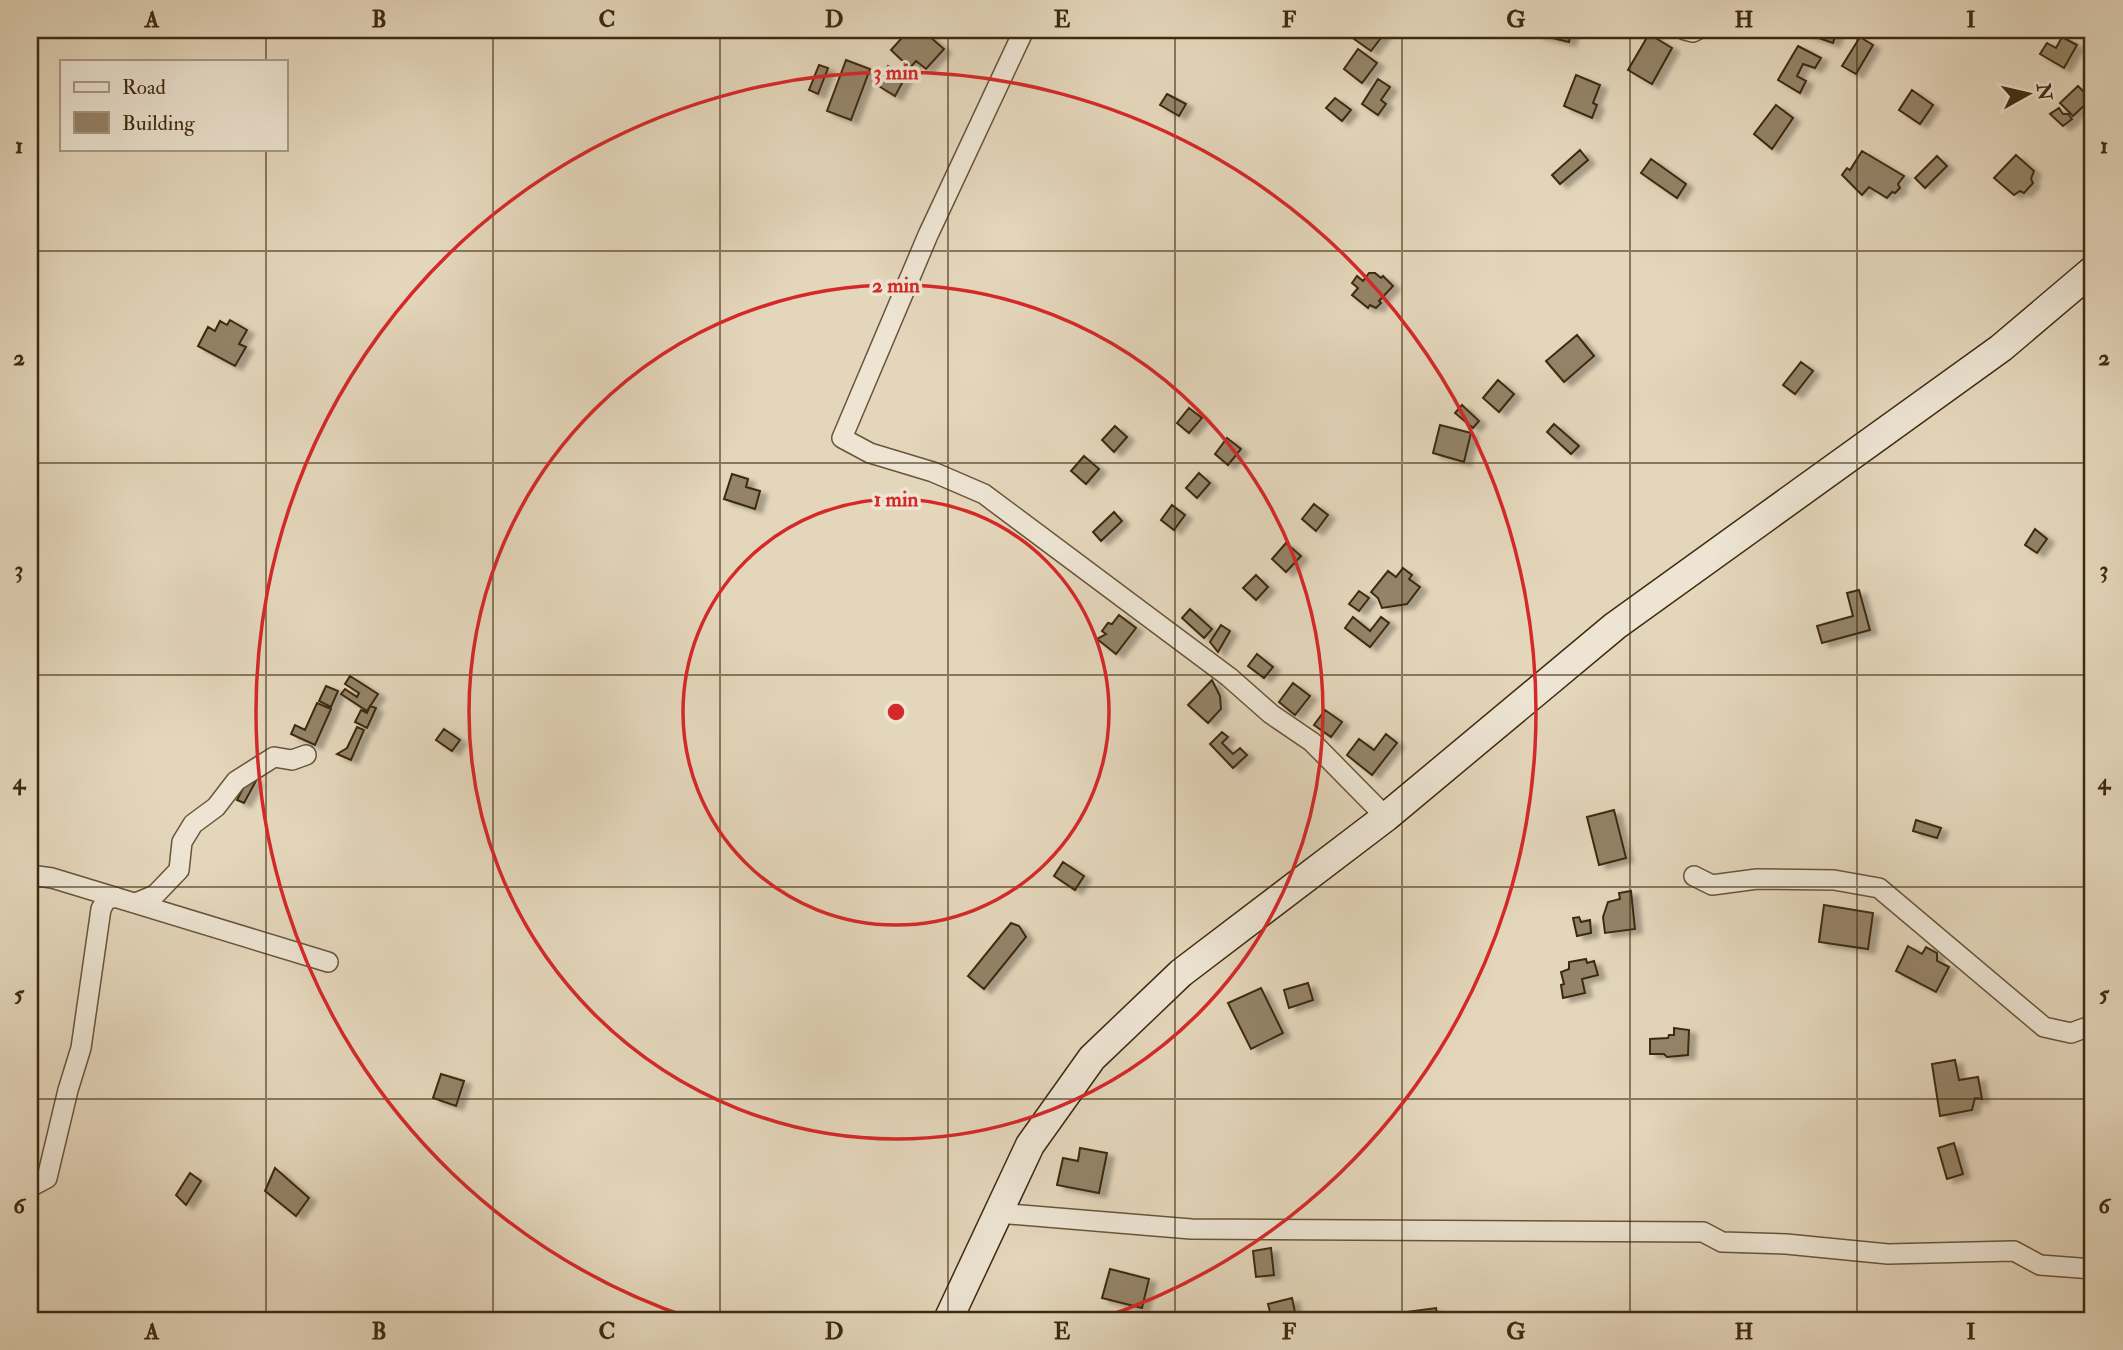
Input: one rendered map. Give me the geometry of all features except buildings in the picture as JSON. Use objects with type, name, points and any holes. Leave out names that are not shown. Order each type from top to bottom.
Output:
[{"type":"street","points":[[1024,30],[928,235],[842,438],[870,453],[933,472],[984,494],[1229,677],[1271,714],[1312,742],[1387,817]]},
{"type":"street","points":[[1685,30],[1697,30]]},
{"type":"street","points":[[948,1320],[1030,1145],[1092,1058],[1181,973],[1387,817],[1615,626],[2001,348],[2093,270]]},
{"type":"street","points":[[136,903],[156,895],[179,870],[182,842],[193,824],[216,807],[236,782],[274,757],[292,760],[306,755]]},
{"type":"street","points":[[30,875],[52,877],[328,962]]},
{"type":"street","points":[[1694,876],[1712,885],[1756,879],[1833,880],[1879,888],[2044,1027],[2071,1033],[2093,1025]]},
{"type":"street","points":[[30,1187],[47,1178],[81,1048],[101,909],[106,900],[115,897]]},
{"type":"street","points":[[998,1213],[1191,1229],[1703,1232],[1722,1242],[1786,1244],[1888,1254],[2014,1251],[2040,1265],[2093,1269]]}]
